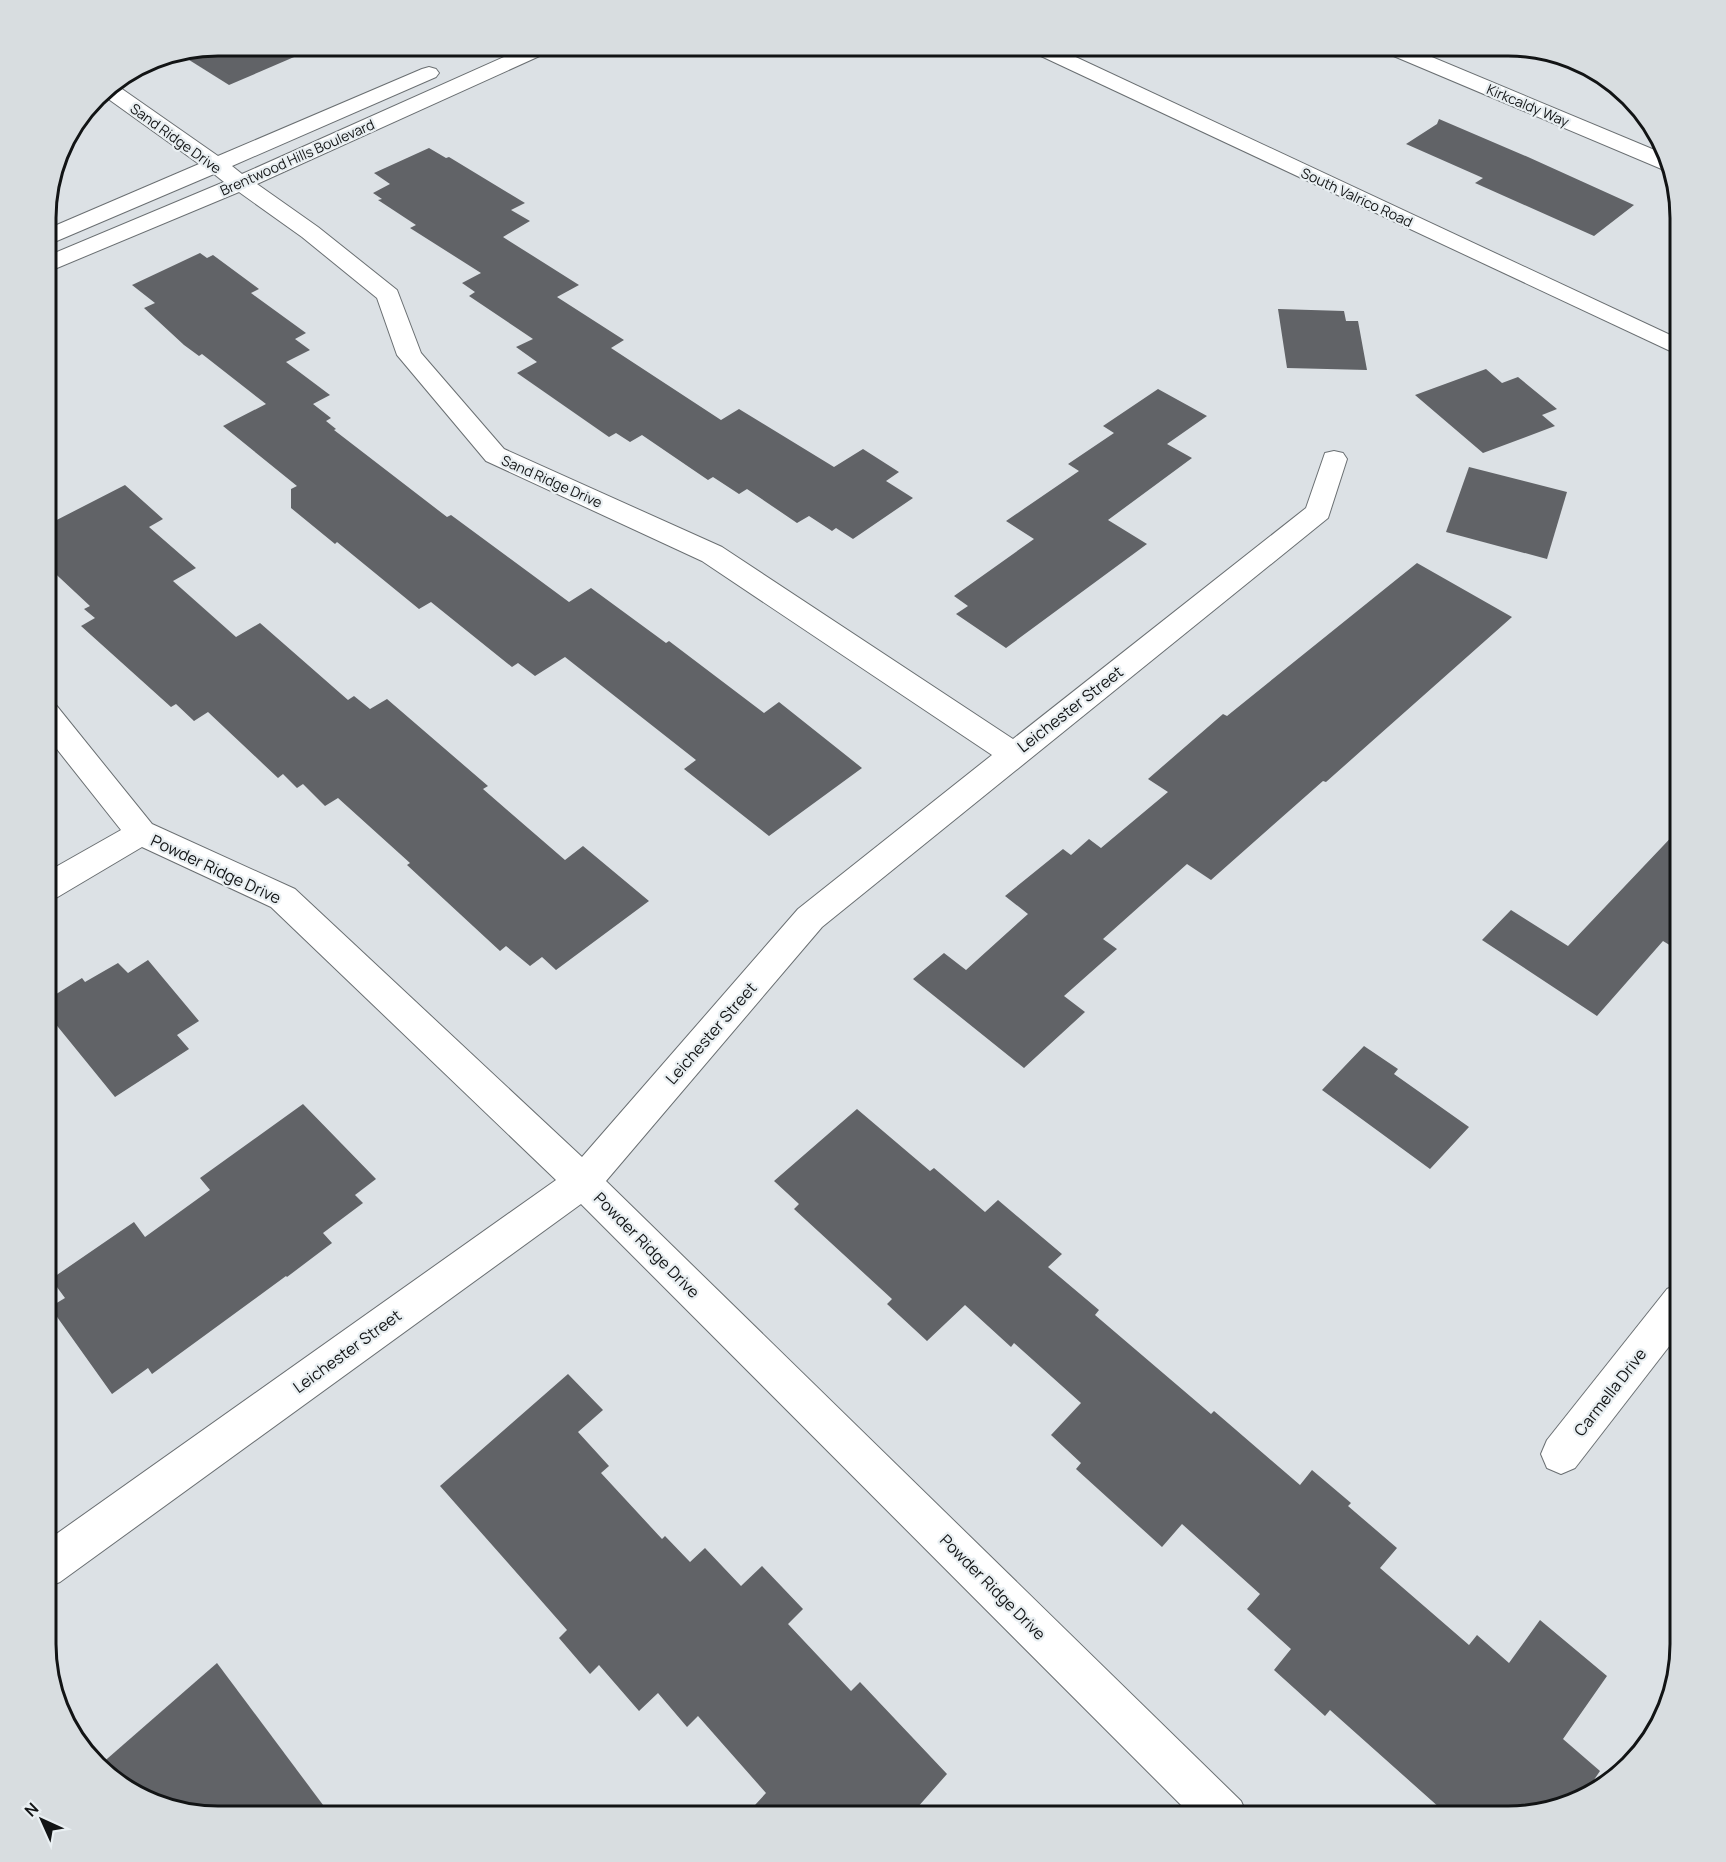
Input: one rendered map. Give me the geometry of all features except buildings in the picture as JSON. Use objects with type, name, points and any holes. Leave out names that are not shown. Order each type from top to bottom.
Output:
[{"type":"street","name":"Brentwood Hills Boulevard","points":[[56,261],[239,183],[523,56]]},
{"type":"street","name":"South Valrico Road","points":[[1056,56],[1670,344]]},
{"type":"street","name":"Kirkcaldy Way","points":[[1410,56],[1660,160]]},
{"type":"street","name":"Brentwood Hills Boulevard","points":[[56,234],[451,64]]},
{"type":"street","name":"Sand Ridge Drive","points":[[114,93],[310,231],[388,295],[409,355],[495,455],[712,554],[1013,754]]},
{"type":"street","name":"Leichester Street","points":[[56,1559],[583,1182],[810,918],[1318,512],[1334,459]]},
{"type":"street","name":"Powder Ridge Drive","points":[[56,727],[141,833],[283,898],[583,1182],[1214,1806]]},
{"type":"street","points":[[56,883],[141,833]]},
{"type":"street","name":"Carmella Drive","points":[[1561,1454],[1670,1315]]}]
